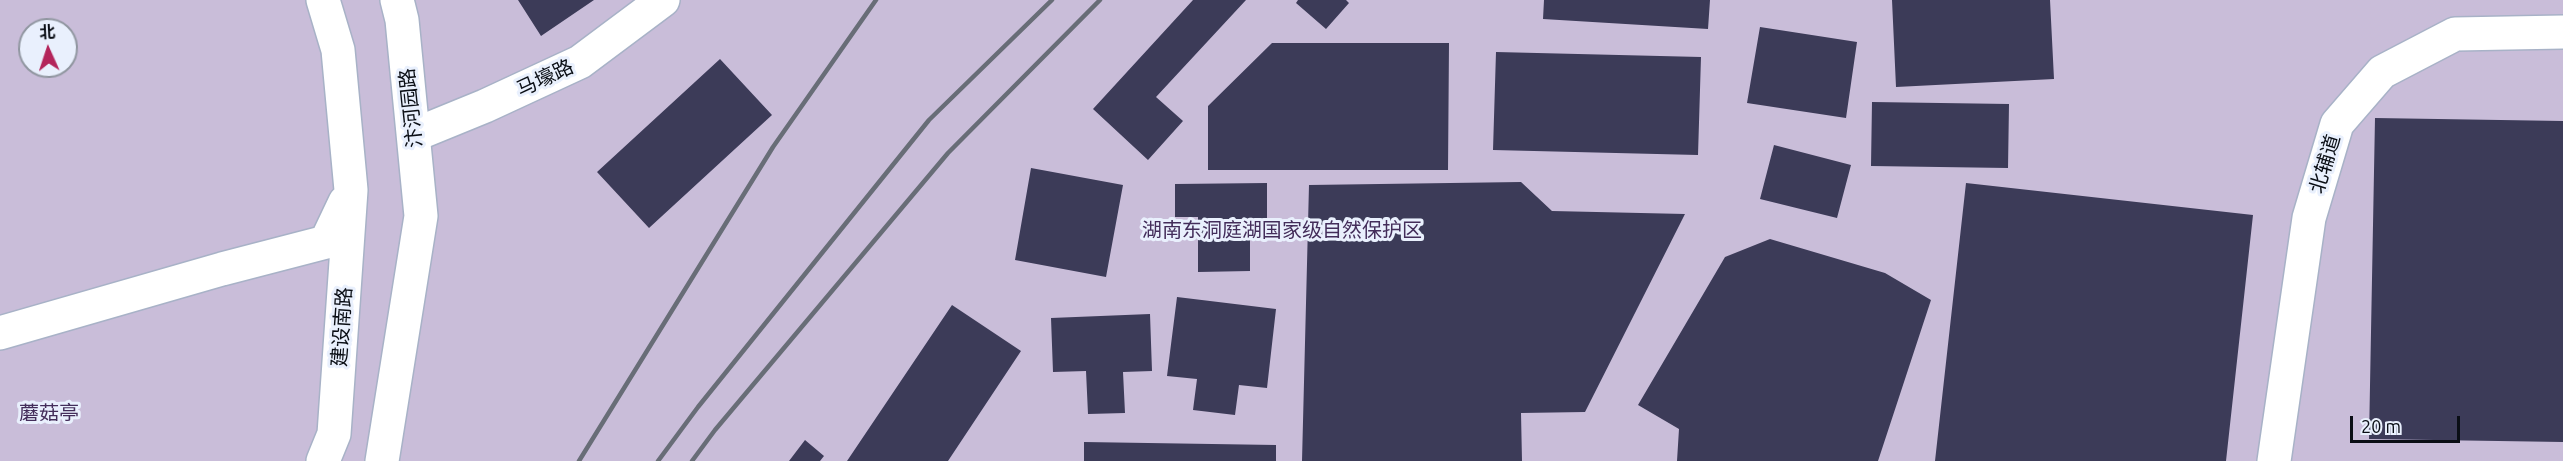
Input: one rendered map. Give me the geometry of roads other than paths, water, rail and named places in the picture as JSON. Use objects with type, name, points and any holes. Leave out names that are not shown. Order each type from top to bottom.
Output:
[{"type":"main road","points":[[0,333],[222,269],[326,242],[351,190],[338,50],[323,0]]},
{"type":"main road","name":"汴河园路","points":[[381,461],[422,216],[402,20],[397,0]]},
{"type":"main road","name":"马壕路","points":[[414,135],[580,62],[663,0]]},
{"type":"main road","name":"北辅道","points":[[2274,461],[2309,218],[2337,124],[2382,72],[2455,34],[2563,32]]},
{"type":"main road","name":"建设南路","points":[[323,461],[334,434],[351,190]]},
{"type":"railway","points":[[579,461],[773,147],[876,0]]},
{"type":"railway","points":[[658,461],[698,407],[929,120],[1052,0]]},
{"type":"railway","points":[[692,461],[715,430],[948,153],[1100,0]]},
{"type":"park label","name":"湖南东洞庭湖国家级自然保护区","points":[[1282,230]]},
{"type":"park label","name":"蘑菇亭","points":[[49,413]]}]
